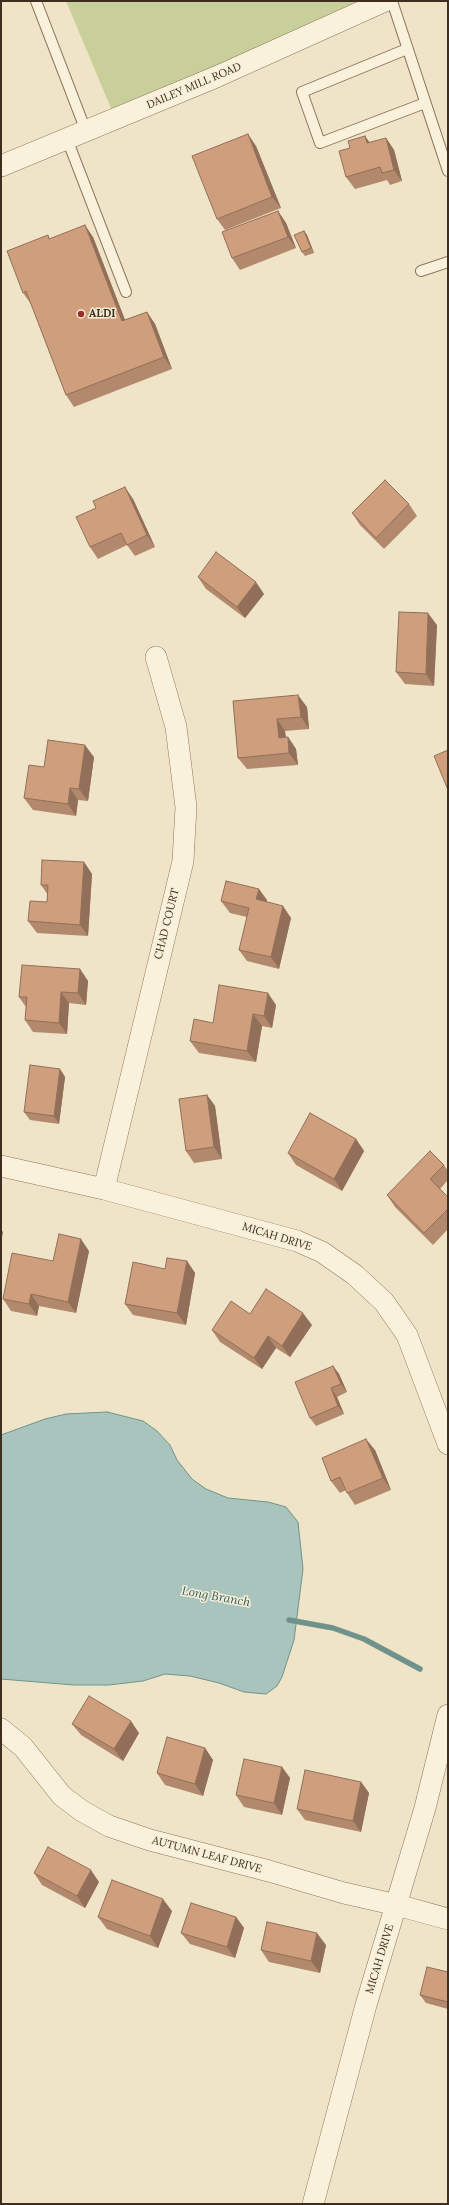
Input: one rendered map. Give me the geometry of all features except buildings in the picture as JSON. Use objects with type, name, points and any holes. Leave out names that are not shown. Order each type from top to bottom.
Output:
[{"type":"street","name":"DAILEY MILL ROAD","points":[[1,166],[216,77],[385,1]]},
{"type":"street","name":"CHAD COURT","points":[[104,1189],[183,861],[186,807],[176,727],[156,657]]},
{"type":"street","name":"MICAH DRIVE","points":[[1,1166],[104,1189],[297,1241],[322,1252],[355,1275],[384,1302],[408,1335],[448,1444]]},
{"type":"street","name":"MICAH DRIVE","points":[[314,2204],[366,2005],[425,1808],[448,1715]]},
{"type":"street","name":"AUTUMN LEAF DRIVE","points":[[1,1729],[23,1747],[62,1796],[82,1811],[109,1826],[150,1840],[269,1871],[344,1893],[448,1919]]},
{"type":"lane","points":[[36,1],[86,131]]},
{"type":"lane","points":[[392,1],[448,171]]},
{"type":"lane","points":[[407,49],[302,92],[320,143],[426,103]]},
{"type":"lane","points":[[66,139],[126,292]]},
{"type":"lane","points":[[421,271],[448,262]]},
{"type":"green space","points":[[66,1],[396,1],[118,125]]},
{"type":"water","points":[[107,1412],[143,1421],[157,1431],[170,1445],[177,1460],[192,1479],[206,1489],[228,1498],[268,1502],[286,1507],[298,1522],[303,1569],[294,1640],[282,1677],[277,1686],[266,1694],[244,1692],[219,1683],[190,1676],[165,1674],[143,1681],[109,1685],[74,1685],[1,1679],[1,1435],[45,1419],[66,1414]]},
{"type":"waterway","name":"Long Branch","points":[[289,1620],[333,1628],[364,1639],[420,1669]]},
{"type":"place","name":"ALDI","points":[[81,314]]}]
